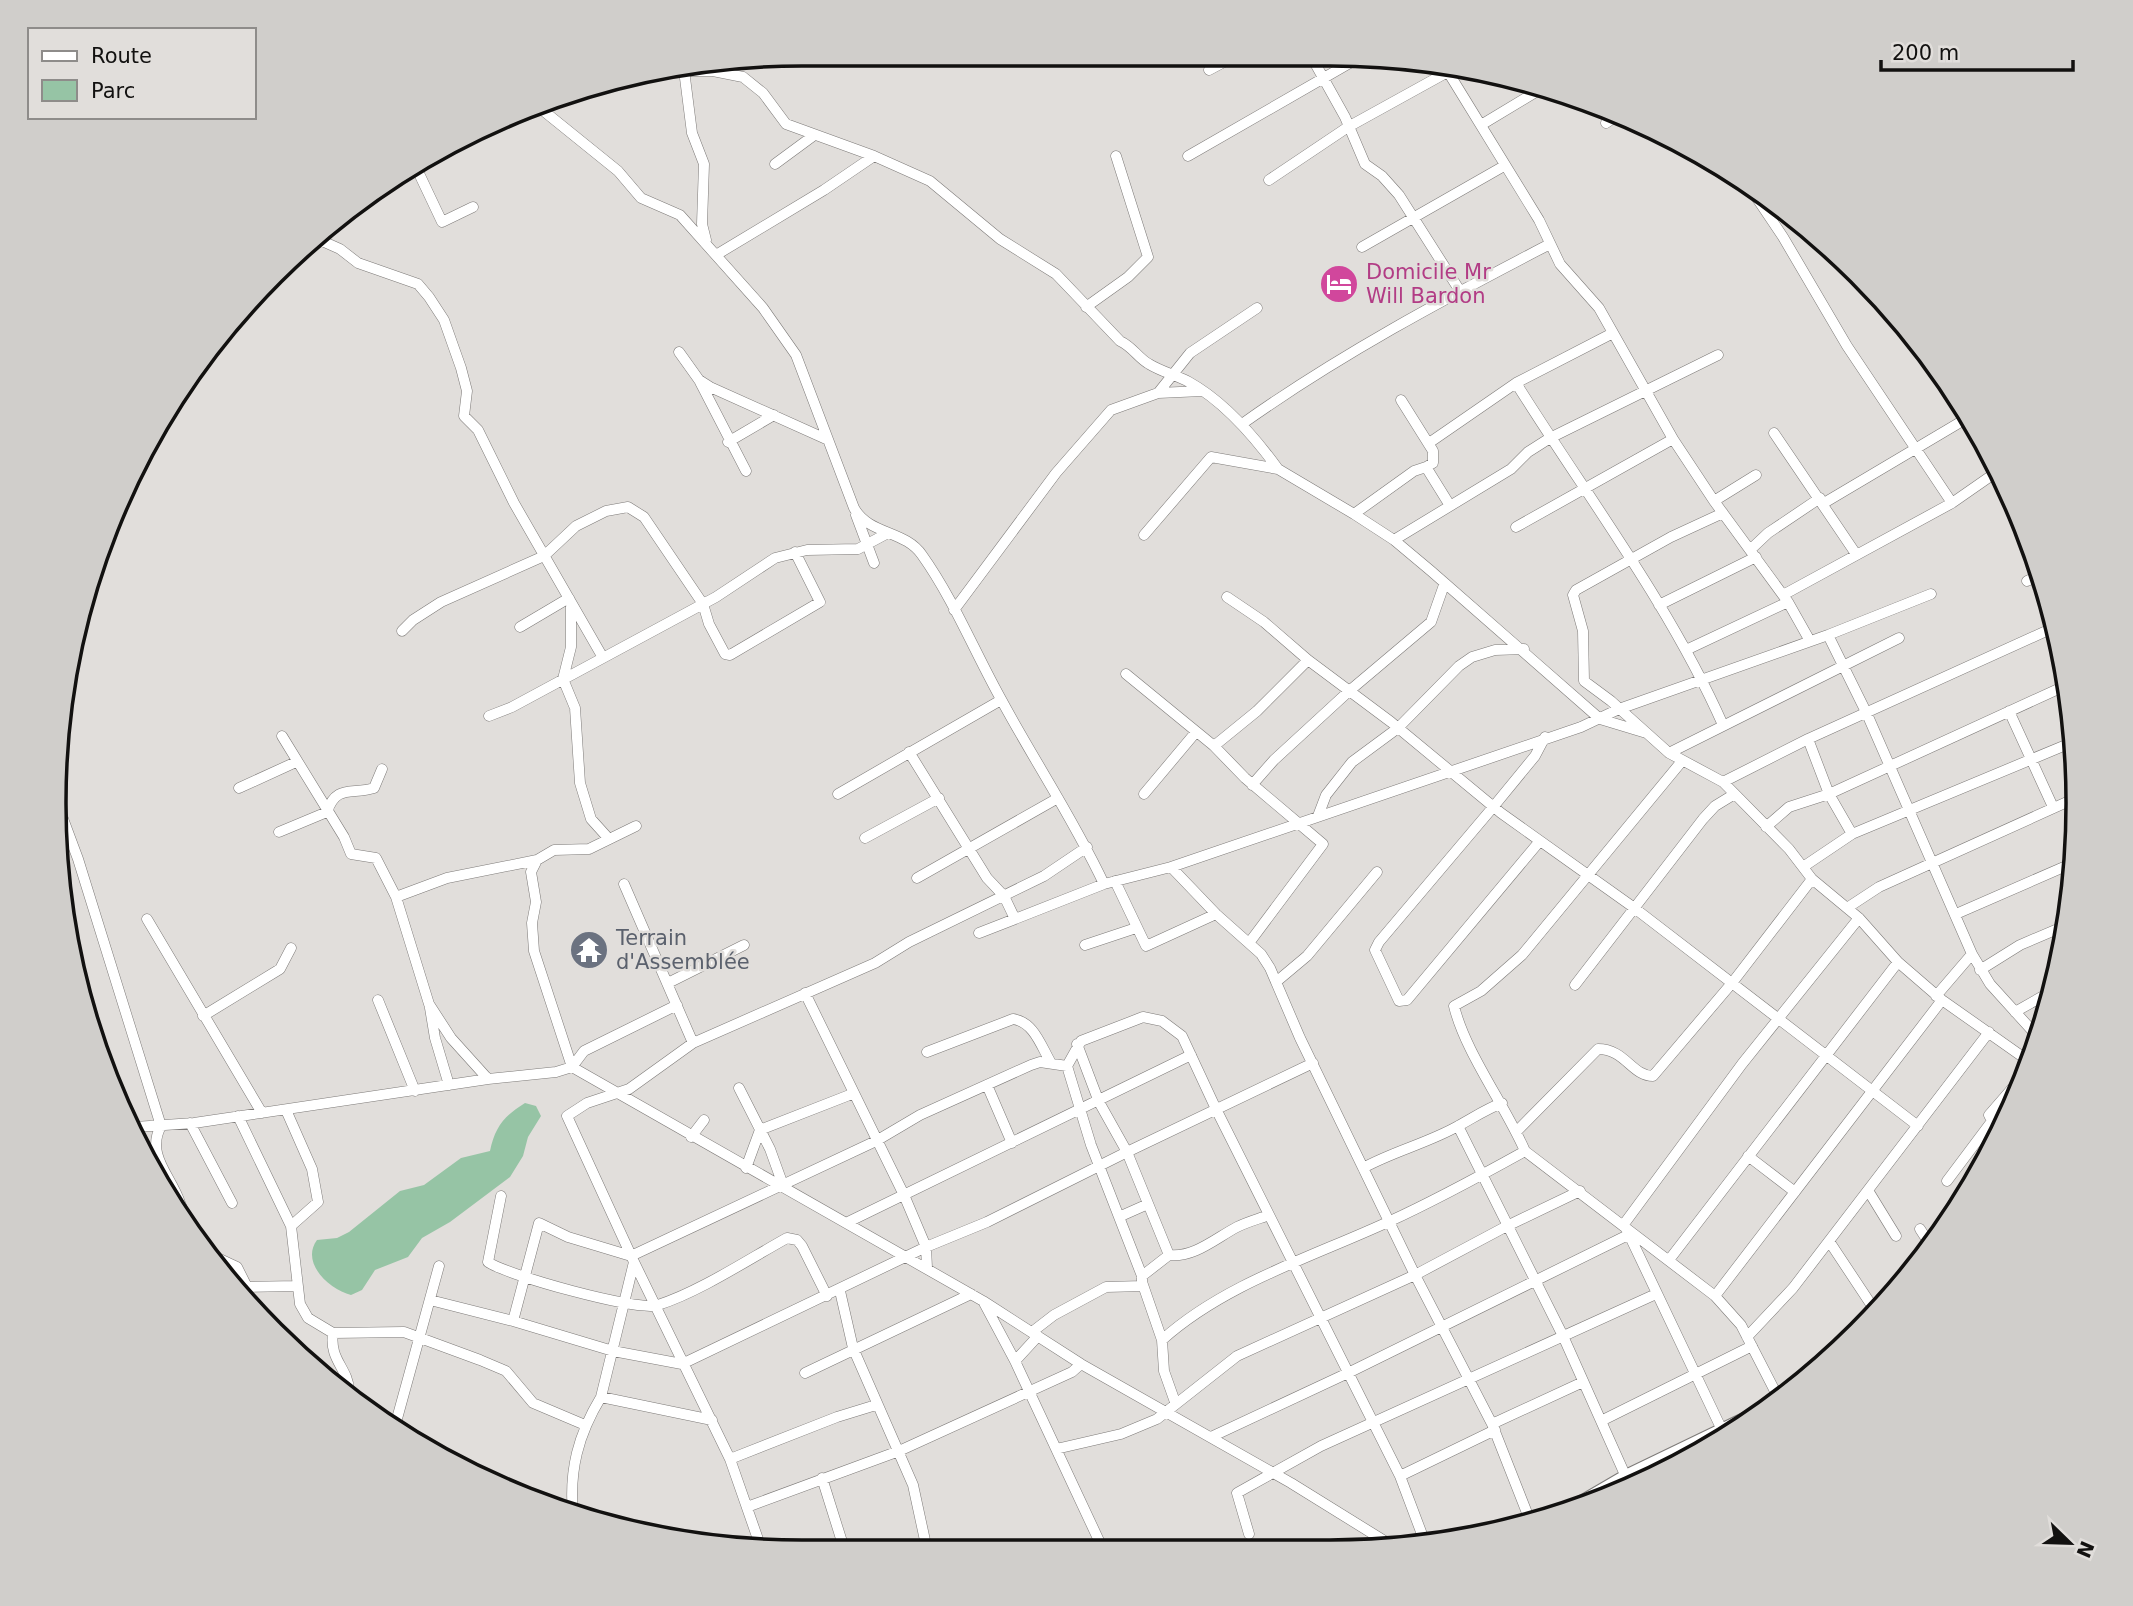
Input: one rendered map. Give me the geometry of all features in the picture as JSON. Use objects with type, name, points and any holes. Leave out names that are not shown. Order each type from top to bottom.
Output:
[{"type":"highway","points":[[1627,1477],[1685,1448]]},
{"type":"street","points":[[1209,70],[1216,66]]},
{"type":"street","points":[[1317,66],[1365,164],[1382,176],[1460,291]]},
{"type":"street","points":[[1188,156],[1342,66]]},
{"type":"street","points":[[718,72],[743,77],[763,93],[786,124],[874,156],[930,181],[1000,239],[1056,274],[1086,307],[1147,363],[1174,374],[1202,391],[1242,424],[1278,469]]},
{"type":"street","points":[[1269,180],[1348,127],[1438,75]]},
{"type":"street","points":[[686,77],[692,134],[704,164],[702,224],[706,244]]},
{"type":"street","points":[[1454,78],[1560,264],[1599,308],[1611,334],[1674,439],[1714,502],[1785,598],[1810,641]]},
{"type":"street","points":[[1481,125],[1531,95]]},
{"type":"street","points":[[547,113],[618,171],[641,198],[680,215],[788,340],[874,563]]},
{"type":"street","points":[[775,164],[813,136]]},
{"type":"street","points":[[716,255],[824,190],[874,156]]},
{"type":"street","points":[[1086,307],[1128,277],[1148,257],[1116,156]]},
{"type":"street","points":[[1362,247],[1504,166]]},
{"type":"street","points":[[420,175],[442,222],[473,207]]},
{"type":"street","points":[[1764,209],[1847,346],[1952,503]]},
{"type":"street","points":[[325,242],[369,268],[418,284],[439,310],[455,348],[467,391],[464,416],[478,430],[544,556],[603,656]]},
{"type":"street","points":[[1242,424],[1297,385],[1460,291],[1550,244]]},
{"type":"street","points":[[1158,393],[1197,347],[1257,308]]},
{"type":"street","points":[[1429,443],[1516,383],[1611,334]]},
{"type":"street","points":[[679,352],[699,380],[746,471]]},
{"type":"street","points":[[1394,540],[1511,469],[1528,452],[1550,438],[1718,355]]},
{"type":"street","points":[[699,380],[826,439]]},
{"type":"street","points":[[1516,383],[1660,605],[1702,678],[1723,725]]},
{"type":"street","points":[[954,610],[1056,473],[1111,410],[1158,393],[1202,391]]},
{"type":"street","points":[[1354,514],[1434,459],[1429,443],[1401,400]]},
{"type":"street","points":[[729,442],[774,415]]},
{"type":"street","points":[[1660,605],[1753,553],[1769,533],[1960,422]]},
{"type":"street","points":[[1774,433],[1856,554]]},
{"type":"street","points":[[1516,527],[1585,491],[1674,439]]},
{"type":"street","points":[[1144,535],[1211,457],[1278,469],[1394,540],[1444,585],[1524,649],[1600,719],[1644,732]]},
{"type":"street","points":[[1426,467],[1449,505]]},
{"type":"street","points":[[1714,502],[1756,475]]},
{"type":"street","points":[[1686,650],[1785,598],[1856,554],[1952,503],[1991,476]]},
{"type":"street","points":[[402,631],[413,620],[441,603],[544,556],[576,526],[606,512],[628,507],[644,517],[703,604],[709,624],[727,655],[818,605],[820,599],[795,552]]},
{"type":"street","points":[[853,508],[869,525],[915,546],[954,610],[1001,700],[1110,882],[1142,943],[1149,946],[1216,914]]},
{"type":"street","points":[[1723,513],[1671,537],[1574,592],[1583,631],[1584,681],[1669,753],[1723,782],[1812,879],[1859,918],[1898,962],[1939,998],[2021,1056]]},
{"type":"street","points":[[489,716],[703,604],[775,558],[795,552],[849,550],[867,545],[888,533]]},
{"type":"street","points":[[2027,581],[2031,579]]},
{"type":"street","points":[[1252,785],[1274,760],[1348,692],[1431,622],[1444,585]]},
{"type":"street","points":[[979,933],[1110,882],[1171,867],[1545,737],[1581,727],[1619,709],[1828,635],[1931,594]]},
{"type":"street","points":[[1227,597],[1264,622],[1308,660],[1398,728],[1539,842],[1633,907],[1918,1126]]},
{"type":"street","points":[[520,627],[570,601]]},
{"type":"street","points":[[570,601],[571,647],[564,679],[575,708],[584,805],[591,820],[609,839]]},
{"type":"street","points":[[1723,782],[1808,738],[1867,714],[2046,631]]},
{"type":"street","points":[[1828,635],[1867,714],[1980,970],[2030,1029]]},
{"type":"street","points":[[1669,753],[1899,638]]},
{"type":"street","points":[[1318,816],[1334,783],[1352,762],[1398,728],[1436,687],[1472,657],[1495,650],[1524,649]]},
{"type":"street","points":[[1214,746],[1257,711],[1308,660]]},
{"type":"street","points":[[1126,674],[1214,746],[1252,785],[1321,840],[1323,847],[1249,943]]},
{"type":"street","points":[[1766,827],[1789,807],[1829,794],[2057,689]]},
{"type":"street","points":[[1581,727],[1584,703],[1596,691]]},
{"type":"street","points":[[838,794],[1001,700]]},
{"type":"street","points":[[2009,710],[2053,807]]},
{"type":"street","points":[[1144,794],[1196,732]]},
{"type":"street","points":[[282,736],[351,854],[376,858],[396,897],[437,1026],[449,1085]]},
{"type":"street","points":[[1539,842],[1407,1000],[1399,1002],[1375,950],[1535,756],[1545,737]]},
{"type":"street","points":[[1808,738],[1829,794],[1852,834]]},
{"type":"street","points":[[1802,867],[1852,834],[2064,745]]},
{"type":"street","points":[[909,752],[988,878],[1004,896],[1016,919]]},
{"type":"street","points":[[1682,761],[1522,955],[1481,991],[1454,1006],[1472,1052],[1502,1103],[1525,1151],[1715,1296],[1736,1317],[1774,1390]]},
{"type":"street","points":[[239,788],[296,762]]},
{"type":"street","points":[[279,832],[327,812],[337,794],[374,788],[382,769]]},
{"type":"street","points":[[1575,985],[1703,819],[1715,806],[1733,795]]},
{"type":"street","points":[[864,838],[939,798]]},
{"type":"street","points":[[917,878],[1058,798]]},
{"type":"street","points":[[1847,908],[1879,887],[1933,866],[2066,802]]},
{"type":"street","points":[[396,897],[447,878],[537,860],[554,850],[583,850],[636,827]]},
{"type":"street","points":[[67,830],[161,1126],[157,1134],[157,1153],[161,1164]]},
{"type":"street","points":[[758,1538],[730,1459],[632,1259],[567,1116],[587,1103],[616,1094],[638,1083],[694,1043],[874,963],[909,942],[1044,876],[1087,847]]},
{"type":"street","points":[[537,860],[530,877],[536,902],[532,923],[534,951],[572,1067],[691,1137],[783,1185],[927,1268],[1081,1364],[1273,1473],[1379,1538]]},
{"type":"street","points":[[1171,867],[1216,914],[1266,959],[1389,1222],[1494,1427],[1527,1512]]},
{"type":"street","points":[[1956,914],[2063,867]]},
{"type":"street","points":[[1276,982],[1307,956],[1377,872]]},
{"type":"street","points":[[1516,1132],[1598,1049],[1620,1054],[1640,1073],[1653,1076],[1732,983],[1812,879]]},
{"type":"street","points":[[624,884],[694,1043]]},
{"type":"street","points":[[1211,1437],[1533,1282],[1627,1229],[1779,1018],[1859,918]]},
{"type":"street","points":[[147,919],[249,1096],[262,1113]]},
{"type":"street","points":[[1085,945],[1136,928]]},
{"type":"street","points":[[1980,970],[2020,945],[2055,930]]},
{"type":"street","points":[[667,983],[744,945]]},
{"type":"street","points":[[203,1016],[280,969],[291,948]]},
{"type":"street","points":[[1715,1296],[1872,1093],[1972,954]]},
{"type":"street","points":[[1670,1260],[1898,962]]},
{"type":"street","points":[[805,993],[852,1094],[904,1195],[926,1247],[927,1268]]},
{"type":"street","points":[[2015,1012],[2040,998]]},
{"type":"street","points":[[377,1000],[415,1091]]},
{"type":"street","points":[[141,1127],[190,1124],[488,1079],[556,1072],[572,1067],[584,1051],[677,1005]]},
{"type":"street","points":[[1175,1402],[1164,1370],[1162,1340],[1121,1216],[1080,1111],[1067,1066],[1077,1044],[1107,1028],[1143,1017],[1172,1026],[1182,1036],[1400,1476],[1422,1533]]},
{"type":"street","points":[[927,1052],[1013,1019],[1030,1027],[1051,1063]]},
{"type":"street","points":[[437,1026],[488,1079]]},
{"type":"street","points":[[1601,1421],[1750,1341],[1868,1192],[1989,1032]]},
{"type":"street","points":[[1077,1044],[1099,1102],[1127,1152],[1169,1255]]},
{"type":"street","points":[[846,1223],[1191,1055]]},
{"type":"street","points":[[513,1321],[539,1223],[568,1237],[632,1259],[876,1142],[920,1115],[1031,1065],[1051,1063],[1061,1068],[1067,1066]]},
{"type":"street","points":[[430,1300],[613,1351],[682,1364],[840,1291],[926,1247],[987,1222],[1313,1063]]},
{"type":"street","points":[[987,1085],[1012,1143]]},
{"type":"street","points":[[739,1088],[783,1185]]},
{"type":"street","points":[[746,1168],[760,1130],[852,1094]]},
{"type":"street","points":[[240,1115],[249,1096]]},
{"type":"street","points":[[1947,1181],[1992,1121],[1989,1115],[2005,1096]]},
{"type":"street","points":[[1363,1168],[1391,1153],[1458,1126],[1478,1112],[1502,1103]]},
{"type":"street","points":[[286,1110],[312,1169],[318,1202],[291,1226]]},
{"type":"street","points":[[240,1115],[291,1226],[303,1312],[332,1334],[404,1332],[503,1369],[528,1400],[544,1410],[585,1425]]},
{"type":"street","points":[[691,1137],[704,1120]]},
{"type":"street","points":[[190,1124],[232,1203]]},
{"type":"street","points":[[1458,1126],[1484,1174],[1533,1282],[1563,1336],[1626,1477]]},
{"type":"street","points":[[1162,1340],[1189,1315],[1293,1263],[1389,1222],[1525,1151]]},
{"type":"street","points":[[1748,1156],[1795,1192]]},
{"type":"street","points":[[1056,1449],[1143,1427],[1237,1356],[1415,1275],[1580,1191]]},
{"type":"street","points":[[1868,1192],[1896,1236]]},
{"type":"street","points":[[501,1196],[488,1262],[526,1278],[623,1302],[656,1306],[788,1238],[797,1240],[802,1246],[827,1296]]},
{"type":"street","points":[[1121,1216],[1148,1205]]},
{"type":"street","points":[[1015,1361],[1035,1334],[1054,1315],[1106,1287],[1143,1281],[1169,1255],[1181,1255],[1199,1249],[1238,1226],[1269,1215]]},
{"type":"street","points":[[1627,1229],[1720,1427]]},
{"type":"street","points":[[1920,1229],[1925,1236]]},
{"type":"street","points":[[1829,1241],[1870,1303]]},
{"type":"street","points":[[573,1502],[572,1469],[585,1425],[601,1397],[632,1259]]},
{"type":"street","points":[[229,1263],[237,1267],[246,1286]]},
{"type":"street","points":[[397,1417],[439,1266]]},
{"type":"street","points":[[247,1287],[298,1286]]},
{"type":"street","points":[[840,1291],[853,1348],[913,1485],[925,1540]]},
{"type":"street","points":[[805,1373],[971,1294]]},
{"type":"street","points":[[1249,1534],[1236,1493],[1321,1447],[1468,1377],[1656,1294]]},
{"type":"street","points":[[983,1301],[1015,1361],[1027,1392],[1099,1540]]},
{"type":"street","points":[[332,1334],[333,1354],[347,1381]]},
{"type":"street","points":[[747,1507],[899,1451],[1072,1372],[1081,1364]]},
{"type":"street","points":[[1400,1476],[1583,1382]]},
{"type":"street","points":[[601,1397],[712,1420]]},
{"type":"street","points":[[730,1459],[876,1405]]},
{"type":"street","points":[[822,1478],[841,1540]]},
{"type":"green space","points":[[525,1103],[536,1106],[541,1116],[510,1177],[450,1222],[422,1238],[408,1257],[375,1270],[362,1290],[351,1295],[343,1292],[334,1288],[320,1274],[312,1258],[317,1240],[337,1238],[349,1232],[400,1191],[424,1185],[461,1158],[490,1151],[502,1123]]},
{"type":"place","name":"Domicile Mr Will Bardon","points":[[1339,284]]},
{"type":"place","name":"Terrain d'Assemblée","points":[[589,950]]}]
